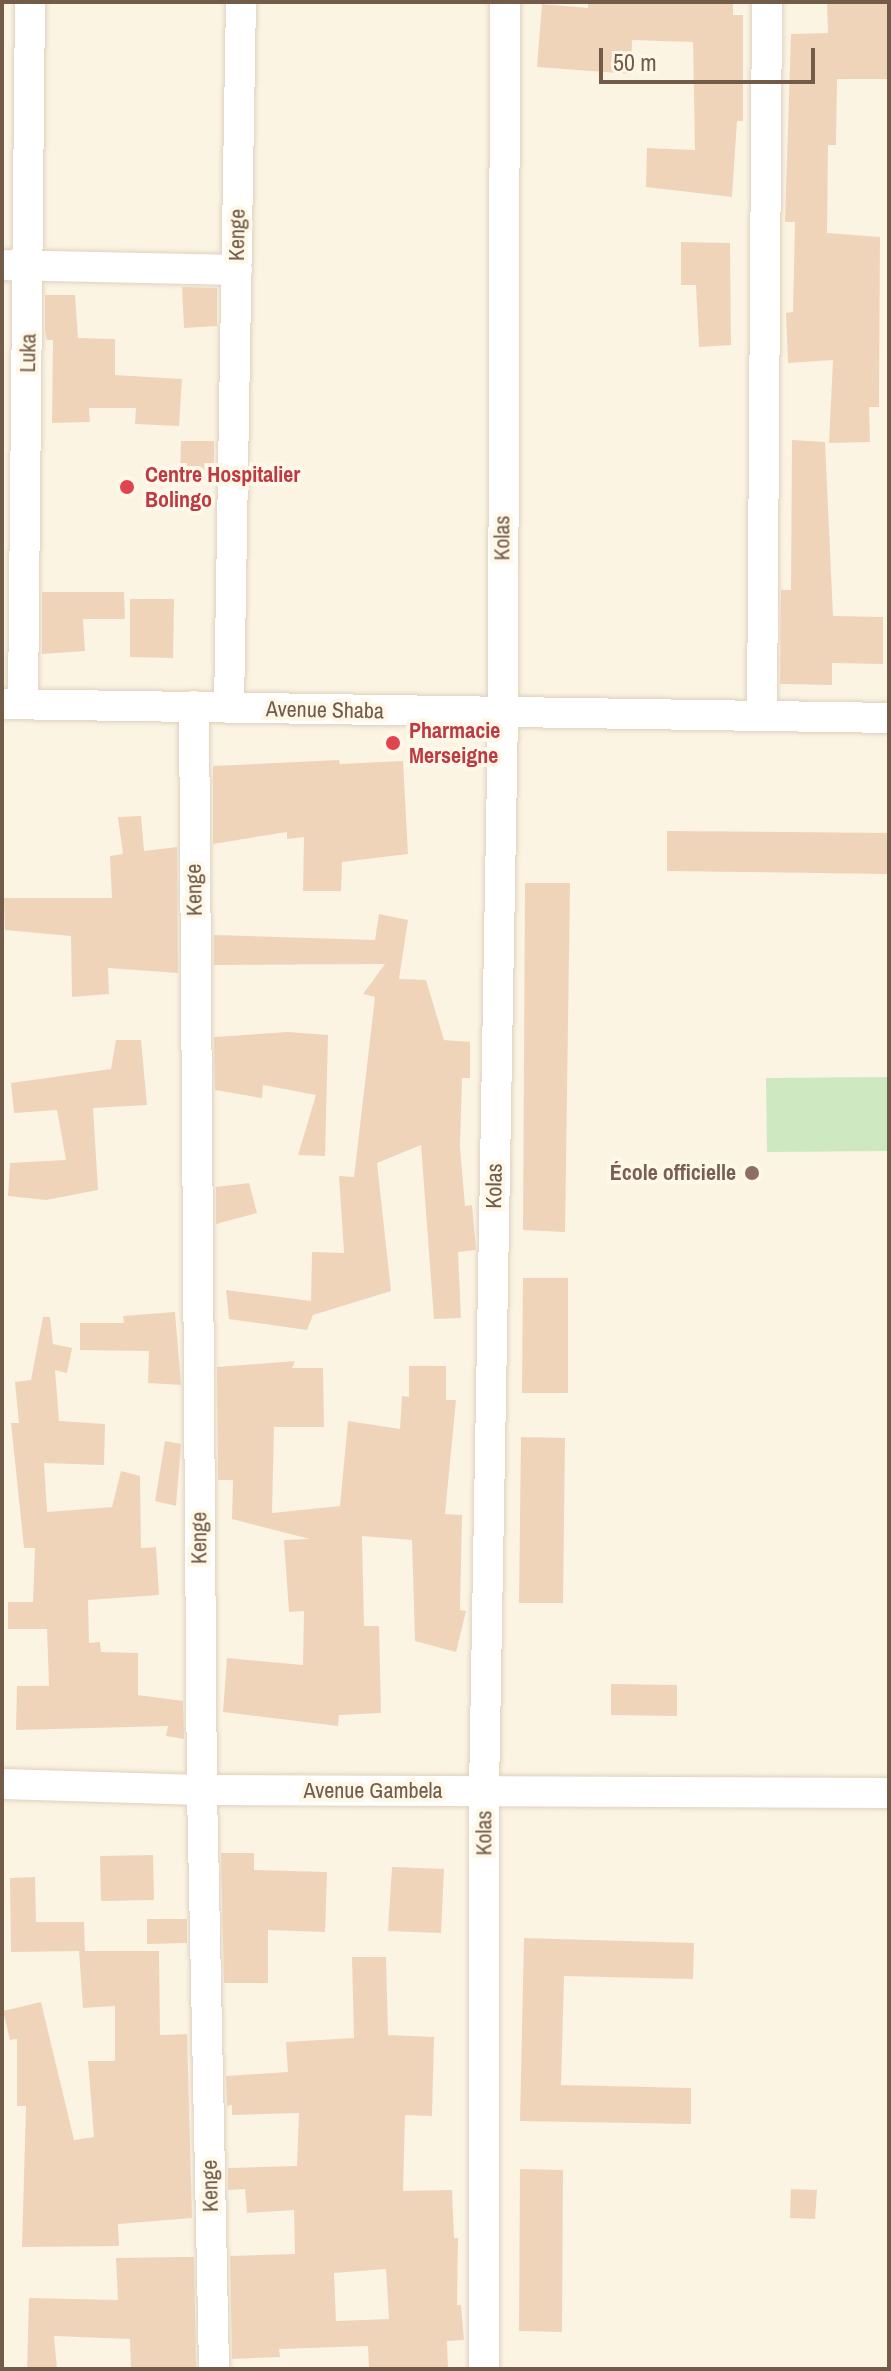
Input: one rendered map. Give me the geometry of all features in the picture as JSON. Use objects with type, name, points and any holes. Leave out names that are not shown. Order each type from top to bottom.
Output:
[{"type":"street","name":"Luka","points":[[12,704],[16,265],[30,2]]},
{"type":"street","name":"Kenge","points":[[229,708],[241,2]]},
{"type":"street","name":"Kolas","points":[[484,2369],[484,1792],[503,713],[505,2]]},
{"type":"street","points":[[762,716],[767,2]]},
{"type":"street","points":[[16,265],[237,270]]},
{"type":"street","name":"Avenue Shaba","points":[[12,704],[889,718]]},
{"type":"street","name":"Kenge","points":[[194,706],[202,1790],[214,2369]]},
{"type":"street","name":"Avenue Gambela","points":[[2,1784],[202,1790],[889,1793]]},
{"type":"green space","points":[[889,1077],[889,1151],[767,1152],[766,1078]]},
{"type":"building","points":[[588,2],[733,2],[733,15],[743,15],[743,121],[737,121],[732,197],[646,187],[647,148],[695,150],[693,42],[632,40],[631,74],[537,67],[542,4],[588,8]]},
{"type":"building","points":[[888,3],[889,79],[837,79],[836,145],[828,145],[827,233],[880,237],[879,407],[869,407],[870,442],[829,443],[833,360],[788,363],[786,313],[793,312],[795,222],[785,222],[791,34],[828,33],[827,4]]},
{"type":"building","points":[[681,242],[730,243],[731,345],[699,347],[696,285],[681,285]]},
{"type":"building","points":[[182,287],[217,288],[217,326],[184,328]]},
{"type":"building","points":[[45,295],[75,295],[78,338],[115,339],[115,375],[182,379],[179,426],[135,424],[136,408],[89,408],[90,422],[52,423],[53,340],[47,340],[45,332]]},
{"type":"building","points":[[792,440],[825,442],[833,616],[883,617],[883,664],[832,663],[832,685],[780,684],[781,590],[791,590]]},
{"type":"building","points":[[181,441],[214,441],[214,481],[180,481]]},
{"type":"building","points":[[42,592],[124,592],[125,619],[83,619],[85,651],[42,654]]},
{"type":"building","points":[[130,599],[174,599],[173,658],[130,657]]},
{"type":"building","points":[[339,760],[340,764],[403,761],[408,854],[342,862],[341,891],[303,891],[304,837],[287,839],[287,832],[213,844],[213,766]]},
{"type":"building","points":[[141,816],[144,851],[177,847],[178,973],[108,968],[109,994],[72,997],[71,936],[5,930],[4,898],[112,898],[110,856],[123,854],[118,817]]},
{"type":"building","points":[[667,831],[889,833],[889,874],[667,871]]},
{"type":"building","points":[[525,883],[570,883],[565,1232],[523,1230]]},
{"type":"building","points":[[379,914],[408,920],[399,979],[426,980],[444,1040],[470,1042],[470,1078],[462,1078],[460,1147],[465,1206],[472,1205],[476,1250],[458,1252],[461,1318],[434,1319],[421,1145],[377,1163],[391,1291],[313,1315],[307,1330],[229,1319],[226,1290],[311,1301],[312,1252],[344,1253],[339,1176],[354,1177],[375,997],[363,994],[385,964],[214,965],[214,935],[375,940]]},
{"type":"building","points":[[288,1032],[328,1035],[325,1156],[298,1155],[316,1095],[263,1085],[262,1098],[215,1090],[214,1037]]},
{"type":"building","points":[[116,1040],[141,1040],[147,1105],[93,1108],[98,1190],[46,1200],[8,1196],[10,1163],[66,1160],[57,1110],[14,1113],[11,1083],[111,1069]]},
{"type":"building","points":[[249,1183],[257,1213],[216,1224],[216,1187]]},
{"type":"building","points":[[523,1278],[568,1278],[568,1393],[522,1393]]},
{"type":"building","points":[[175,1312],[181,1385],[148,1383],[149,1351],[80,1350],[80,1323],[124,1323],[123,1316]]},
{"type":"building","points":[[43,1317],[50,1317],[53,1344],[72,1348],[67,1373],[55,1370],[59,1421],[105,1424],[104,1465],[44,1463],[47,1512],[112,1507],[121,1471],[140,1476],[141,1548],[156,1547],[159,1595],[88,1600],[89,1643],[100,1642],[101,1652],[138,1653],[138,1695],[183,1701],[184,1739],[166,1736],[168,1726],[16,1730],[17,1686],[49,1686],[47,1629],[8,1629],[8,1602],[33,1602],[35,1548],[24,1548],[11,1423],[19,1423],[15,1382],[31,1380]]},
{"type":"building","points":[[295,1361],[292,1368],[323,1368],[324,1427],[274,1427],[272,1513],[340,1506],[348,1421],[400,1429],[402,1396],[409,1397],[409,1366],[446,1366],[446,1400],[456,1400],[445,1514],[462,1515],[460,1610],[466,1611],[456,1652],[415,1641],[412,1540],[362,1536],[364,1626],[379,1626],[381,1713],[339,1715],[338,1726],[223,1712],[227,1658],[303,1665],[304,1611],[289,1612],[284,1540],[310,1539],[232,1519],[233,1480],[218,1480],[217,1367]]},
{"type":"building","points":[[521,1437],[565,1438],[563,1603],[519,1603]]},
{"type":"building","points":[[165,1441],[181,1444],[176,1506],[155,1501]]},
{"type":"building","points":[[611,1684],[677,1685],[677,1716],[611,1715]]},
{"type":"building","points":[[221,1853],[254,1853],[254,1870],[327,1872],[325,1932],[268,1930],[268,1983],[224,1983]]},
{"type":"building","points":[[153,1855],[154,1900],[101,1901],[100,1856]]},
{"type":"building","points":[[392,1867],[444,1869],[441,1933],[388,1931]]},
{"type":"building","points":[[35,1877],[36,1922],[84,1922],[85,1951],[11,1952],[10,1878]]},
{"type":"building","points":[[147,1919],[187,1919],[187,1943],[147,1944]]},
{"type":"building","points":[[524,1938],[694,1943],[693,1979],[564,1976],[561,2085],[691,2088],[691,2124],[520,2121]]},
{"type":"building","points":[[79,1951],[159,1951],[160,2035],[187,2034],[192,2218],[118,2224],[119,2246],[22,2247],[26,2106],[17,2106],[17,2039],[10,2040],[3,2011],[41,2002],[74,2140],[94,2137],[88,2061],[115,2061],[115,2006],[83,2008]]},
{"type":"building","points":[[352,1957],[386,1957],[388,2035],[434,2037],[432,2116],[405,2115],[403,2191],[452,2190],[454,2238],[458,2238],[457,2305],[461,2305],[464,2340],[447,2341],[448,2369],[369,2369],[368,2346],[279,2349],[280,2357],[232,2359],[230,2256],[295,2254],[294,2210],[247,2213],[245,2189],[228,2190],[228,2168],[297,2166],[299,2113],[232,2115],[232,2105],[227,2106],[226,2076],[288,2072],[286,2042],[354,2038]],"holes":[[[386,2269],[389,2319],[336,2321],[334,2273]]]},
{"type":"building","points":[[520,2169],[563,2170],[562,2332],[519,2331]]},
{"type":"building","points":[[791,2189],[817,2190],[815,2219],[790,2218]]},
{"type":"building","points":[[194,2257],[196,2369],[131,2369],[130,2339],[54,2336],[57,2369],[27,2369],[29,2298],[118,2300],[116,2258]]},
{"type":"place","name":"Centre Hospitalier Bolingo","points":[[127,487]]},
{"type":"place","name":"Pharmacie Merseigne","points":[[393,743]]},
{"type":"place","name":"École officielle","points":[[752,1173]]}]
